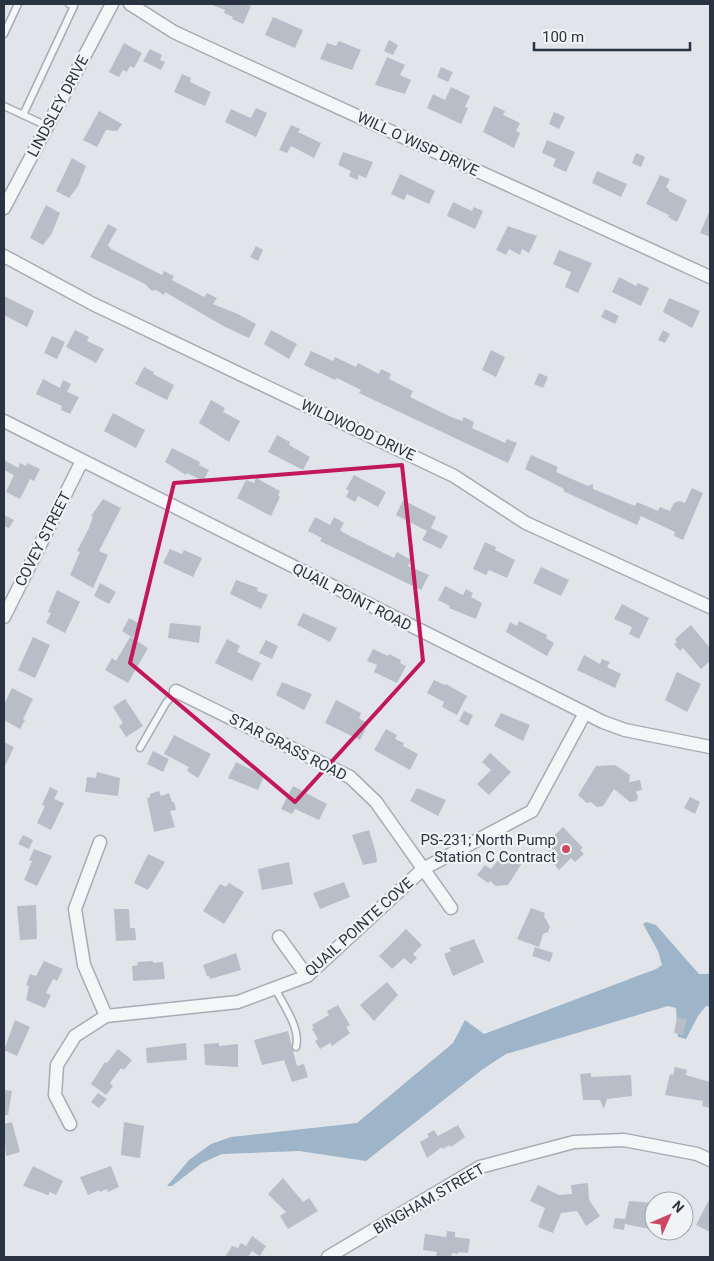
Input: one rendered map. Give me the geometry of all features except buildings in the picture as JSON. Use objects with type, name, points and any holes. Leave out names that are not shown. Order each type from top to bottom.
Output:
[{"type":"street","name":"LINDSLEY DRIVE","points":[[4,208],[112,4]]},
{"type":"street","name":"WILL O WISP DRIVE","points":[[130,4],[174,32],[224,56],[710,277]]},
{"type":"street","name":"WILDWOOD DRIVE","points":[[4,256],[93,304],[454,476],[526,522],[710,607]]},
{"type":"street","name":"QUAIL POINT ROAD","points":[[4,421],[585,713],[625,730],[710,747]]},
{"type":"street","name":"COVEY STREET","points":[[4,617],[82,460]]},
{"type":"street","name":"STAR GRASS ROAD","points":[[176,691],[350,777],[376,802],[451,908]]},
{"type":"street","name":"QUAIL POINTE COVE","points":[[70,1124],[54,1095],[57,1065],[75,1036],[106,1016],[238,1002],[307,976],[423,869],[532,811],[585,713]]},
{"type":"street","points":[[100,842],[75,909],[84,965],[106,1016]]},
{"type":"street","points":[[279,937],[307,976]]},
{"type":"street","name":"BINGHAM STREET","points":[[328,1257],[480,1167],[574,1142],[624,1140],[697,1154],[710,1160]]},
{"type":"lane","points":[[4,34],[18,4]]},
{"type":"lane","points":[[23,115],[74,6],[69,4]]},
{"type":"lane","points":[[4,106],[47,126]]},
{"type":"lane","points":[[140,748],[166,703],[176,691]]},
{"type":"lane","points":[[274,988],[293,1022],[297,1034],[296,1047]]},
{"type":"highlighted area","points":[[402,465],[423,661],[295,802],[130,663],[174,483]]},
{"type":"water","points":[[646,922],[656,925],[699,974],[710,974],[710,1007],[706,1006],[698,1016],[686,1039],[678,1037],[676,1008],[668,1006],[506,1054],[483,1069],[366,1161],[299,1151],[222,1154],[202,1163],[172,1186],[167,1186],[189,1160],[211,1144],[231,1137],[357,1123],[453,1043],[465,1020],[484,1034],[656,969],[662,965],[658,951],[643,924]]},
{"type":"place","name":"PS-231; North Pump Station C Contract","points":[[566,849]]}]
